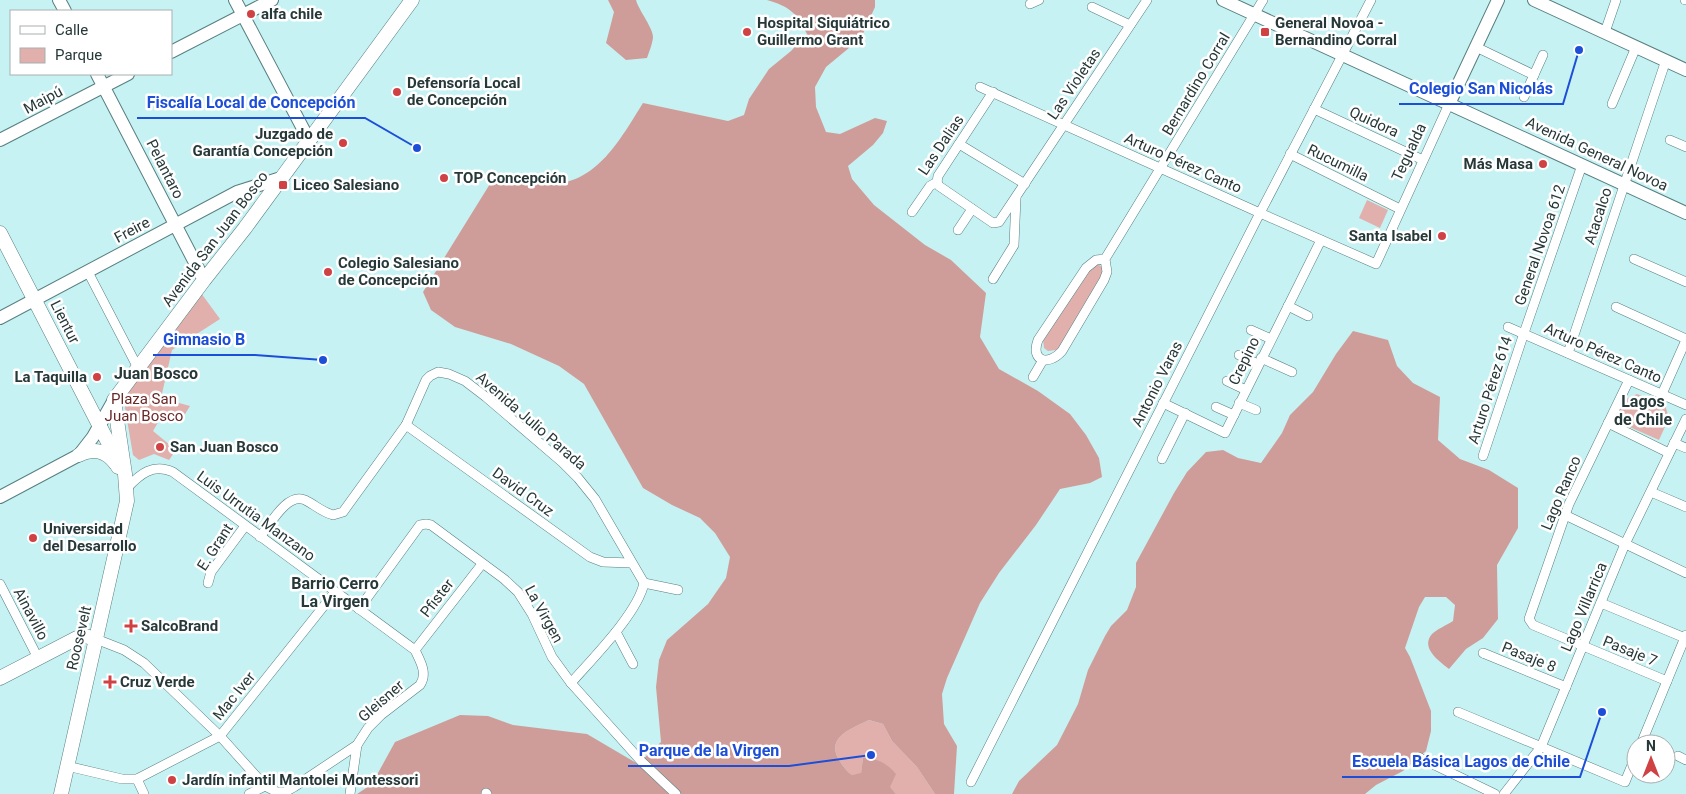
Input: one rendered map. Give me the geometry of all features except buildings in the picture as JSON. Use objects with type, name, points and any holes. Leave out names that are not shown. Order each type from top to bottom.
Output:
[{"type":"main road","points":[[235,0],[310,140]]},
{"type":"main road","points":[[172,51],[272,0]]},
{"type":"main road","name":"Avenida San Juan Bosco","points":[[79,455],[100,426],[114,400],[245,228],[412,0]]},
{"type":"main road","name":"Avenida General Novoa","points":[[1222,0],[1686,213]]},
{"type":"main road","name":"Tegualda","points":[[1449,104],[1498,0]]},
{"type":"main road","points":[[1534,0],[1686,70]]},
{"type":"main road","name":"Pelantaro","points":[[98,75],[204,280]]},
{"type":"main road","name":"Maipú","points":[[0,140],[126,75]]},
{"type":"main road","name":"Freire","points":[[0,318],[237,192],[281,178]]},
{"type":"main road","name":"Lientur","points":[[0,233],[100,426]]},
{"type":"main road","name":"Roosevelt","points":[[61,794],[125,511],[127,488],[114,400]]},
{"type":"main road","name":"Roosevelt","points":[[100,426],[127,488]]},
{"type":"main road","points":[[0,497],[89,451],[101,452],[110,456],[118,466]]},
{"type":"main road","points":[[0,678],[77,638],[85,636],[96,639]]},
{"type":"street","points":[[1030,4],[1039,0]]},
{"type":"street","name":"Las Violetas","points":[[972,209],[996,224],[998,222],[1016,198],[1147,0]]},
{"type":"street","name":"Bernardino Corral","points":[[1105,259],[1096,260],[1086,268],[1038,340],[1035,352],[1043,360],[1053,359],[1062,351],[1104,280],[1107,272],[1105,259],[1263,0]]},
{"type":"street","name":"Antonio Varas","points":[[971,782],[1290,154],[1371,0]]},
{"type":"street","points":[[1605,32],[1616,0]]},
{"type":"street","points":[[1092,7],[1130,25]]},
{"type":"street","points":[[1476,47],[1534,75]]},
{"type":"street","points":[[1612,104],[1636,47]]},
{"type":"street","points":[[1524,96],[1543,55]]},
{"type":"street","name":"Atacalco","points":[[1568,353],[1666,60]]},
{"type":"street","name":"Arturo Pérez Canto","points":[[980,87],[1376,264]]},
{"type":"street","name":"Las Dalias","points":[[912,212],[930,186],[937,182],[937,178],[993,92]]},
{"type":"street","name":"Tegualda","points":[[1376,264],[1449,104]]},
{"type":"street","name":"Quidora","points":[[1314,109],[1423,160]]},
{"type":"street","points":[[1670,140],[1686,147]]},
{"type":"street","points":[[959,144],[1025,184]]},
{"type":"street","name":"Rucumilla","points":[[1290,154],[1400,209]]},
{"type":"street","name":"General Novoa 612","points":[[1524,333],[1582,165]]},
{"type":"street","points":[[937,182],[939,186],[972,209],[958,230]]},
{"type":"street","points":[[993,279],[1014,242],[1016,198]]},
{"type":"street","name":"Crepino","points":[[1163,403],[1225,433],[1320,240]]},
{"type":"street","points":[[1634,259],[1686,282]]},
{"type":"street","points":[[88,272],[138,368]]},
{"type":"street","points":[[1288,306],[1308,316]]},
{"type":"street","points":[[1616,307],[1686,340],[1662,394]]},
{"type":"street","name":"Arturo Pérez Canto","points":[[1508,326],[1686,405]]},
{"type":"street","points":[[1252,330],[1270,339]]},
{"type":"street","name":"Arturo Pérez 614","points":[[1483,456],[1524,333]]},
{"type":"street","points":[[1238,355],[1292,372]]},
{"type":"street","points":[[1033,377],[1043,360]]},
{"type":"street","name":"Avenida Julio Parada","points":[[260,537],[285,505],[294,499],[302,499],[333,515],[343,512],[406,425],[422,386],[430,376],[443,372],[465,381],[486,397],[578,478],[603,512],[644,583]]},
{"type":"street","name":"Lago Ranco","points":[[1529,621],[1529,616],[1565,515],[1629,380]]},
{"type":"street","points":[[1227,381],[1246,390]]},
{"type":"street","name":"Lago Villarrica","points":[[1504,794],[1541,746],[1626,544],[1684,423],[1682,413],[1676,401]]},
{"type":"street","points":[[1239,403],[1256,410]]},
{"type":"street","points":[[1216,407],[1234,415]]},
{"type":"street","points":[[1162,459],[1185,413]]},
{"type":"street","points":[[1608,423],[1669,453]]},
{"type":"street","name":"David Cruz","points":[[406,425],[590,557],[603,562],[632,563]]},
{"type":"street","points":[[1674,443],[1686,448]]},
{"type":"street","name":"Luis Urrutia Manzano","points":[[127,488],[146,471],[157,469],[169,470],[415,650]]},
{"type":"street","points":[[1651,492],[1686,508]]},
{"type":"street","points":[[1565,515],[1686,573]]},
{"type":"street","name":"La Virgen","points":[[359,609],[420,525],[426,524],[431,526],[504,579],[518,592],[532,614],[552,657],[571,683],[641,762],[676,794]]},
{"type":"street","name":"E. Grant","points":[[208,583],[211,572],[245,526]]},
{"type":"street","name":"Pfister","points":[[415,650],[482,564]]},
{"type":"street","points":[[571,683],[616,632],[642,593],[644,583],[678,590]]},
{"type":"street","name":"Ainavillo","points":[[0,584],[38,658]]},
{"type":"street","name":"Mac Iver","points":[[137,779],[220,736],[335,592]]},
{"type":"street","points":[[1601,603],[1685,637],[1645,734]]},
{"type":"street","name":"Pasaje 7","points":[[1529,621],[1533,626],[1667,681]]},
{"type":"street","points":[[616,632],[633,664]]},
{"type":"street","points":[[96,639],[124,650],[144,663],[220,736],[265,786],[249,794]]},
{"type":"street","name":"Gleisner","points":[[265,786],[272,791],[285,792],[357,745],[368,728],[381,715],[423,682],[424,673],[415,650]]},
{"type":"street","name":"Pasaje 8","points":[[1483,653],[1566,686]]},
{"type":"street","points":[[1458,712],[1625,782],[1626,780]]},
{"type":"street","name":"Gleisner","points":[[350,794],[357,745]]},
{"type":"street","points":[[1418,757],[1495,794]]},
{"type":"street","points":[[67,766],[122,779],[137,779],[144,794]]},
{"type":"green space","points":[[1367,200],[1388,210],[1380,228],[1359,218]]},
{"type":"green space","points":[[1098,264],[1102,267],[1103,275],[1063,344],[1056,350],[1048,351],[1044,348],[1043,340],[1089,270]]},
{"type":"green space","name":"Plaza San Juan Bosco","points":[[201,293],[220,319],[172,350],[161,398],[190,406],[182,419],[163,414],[153,431],[176,450],[169,460],[154,454],[139,460],[133,455],[125,408],[128,387]]},
{"type":"green space","points":[[1637,394],[1665,405],[1669,418],[1659,440],[1614,420],[1626,399]]},
{"type":"green space","points":[[869,720],[883,724],[892,741],[917,767],[935,794],[896,794],[863,758],[861,774],[852,775],[846,770],[836,752],[838,739],[849,730]]},
{"type":"shaded area","points":[[608,0],[636,0],[653,34],[647,58],[626,60],[606,43],[614,12]]},
{"type":"shaded area","points":[[767,0],[875,0],[875,7],[861,38],[826,67],[815,87],[816,107],[826,132],[840,134],[875,118],[887,121],[883,133],[873,145],[848,166],[852,179],[874,205],[925,245],[951,260],[986,293],[980,337],[999,369],[1038,391],[1070,414],[1086,435],[1099,458],[1102,477],[1090,483],[1060,489],[1036,525],[999,573],[980,603],[947,678],[942,694],[944,724],[957,746],[954,794],[935,794],[917,767],[892,741],[883,724],[869,720],[843,734],[838,739],[836,752],[843,766],[852,775],[861,773],[863,758],[877,760],[885,764],[896,774],[890,787],[896,794],[357,794],[372,784],[395,742],[460,715],[488,716],[513,725],[587,734],[638,764],[661,742],[656,687],[659,660],[667,640],[708,604],[726,578],[730,557],[715,533],[700,518],[672,505],[643,488],[584,384],[559,366],[511,344],[455,327],[431,310],[423,292],[493,179],[523,178],[550,184],[567,182],[581,176],[606,157],[643,103],[728,121],[744,115],[749,99],[769,69],[791,51],[807,34],[792,11]]},
{"type":"shaded area","points":[[1353,331],[1388,340],[1397,366],[1413,383],[1440,397],[1438,440],[1460,459],[1489,470],[1518,488],[1518,528],[1497,565],[1498,619],[1483,638],[1466,649],[1449,669],[1432,654],[1428,644],[1432,634],[1453,621],[1455,605],[1446,597],[1425,597],[1419,607],[1405,648],[1431,711],[1431,731],[1426,751],[1403,771],[1376,785],[1365,794],[1012,794],[1019,781],[1057,745],[1078,704],[1088,670],[1105,636],[1111,626],[1127,610],[1136,587],[1136,563],[1187,472],[1206,452],[1223,450],[1238,458],[1261,463],[1282,433],[1290,415],[1313,392],[1336,354]]},
{"type":"place","name":"alfa chile","points":[[251,14]]},
{"type":"place","name":"Hospital Siquiátrico Guillermo Grant","points":[[747,32]]},
{"type":"place","name":"General Novoa - Bernandino Corral","points":[[1265,32]]},
{"type":"place","name":"Colegio San Nicolás","points":[[1579,50]]},
{"type":"place","name":"Defensoría Local de Concepción","points":[[397,92]]},
{"type":"place","name":"Juzgado de Garantía Concepción","points":[[343,143]]},
{"type":"place","name":"Fiscalía Local de Concepción","points":[[417,148]]},
{"type":"place","name":"Más Masa","points":[[1543,164]]},
{"type":"place","name":"TOP Concepción","points":[[444,178]]},
{"type":"place","name":"Liceo Salesiano","points":[[283,185]]},
{"type":"place","name":"Santa Isabel","points":[[1442,236]]},
{"type":"place","name":"Colegio Salesiano de Concepción","points":[[328,272]]},
{"type":"place","name":"Gimnasio B","points":[[323,360]]},
{"type":"place","name":"La Taquilla","points":[[97,377]]},
{"type":"place","name":"San Juan Bosco","points":[[160,447]]},
{"type":"place","name":"Universidad del Desarrollo","points":[[33,538]]},
{"type":"place","name":"SalcoBrand","points":[[131,626]]},
{"type":"place","name":"Cruz Verde","points":[[110,682]]},
{"type":"place","name":"Escuela Básica Lagos de Chile","points":[[1602,712]]},
{"type":"place","name":"Parque de la Virgen","points":[[871,755]]},
{"type":"place","name":"Jardín infantil Mantolei Montessori","points":[[172,780]]},
{"type":"district","name":"Juan Bosco","points":[[156,373]]},
{"type":"district","name":"Lagos de Chile","points":[[1643,410]]},
{"type":"district","name":"Barrio Cerro La Virgen","points":[[335,592]]}]
